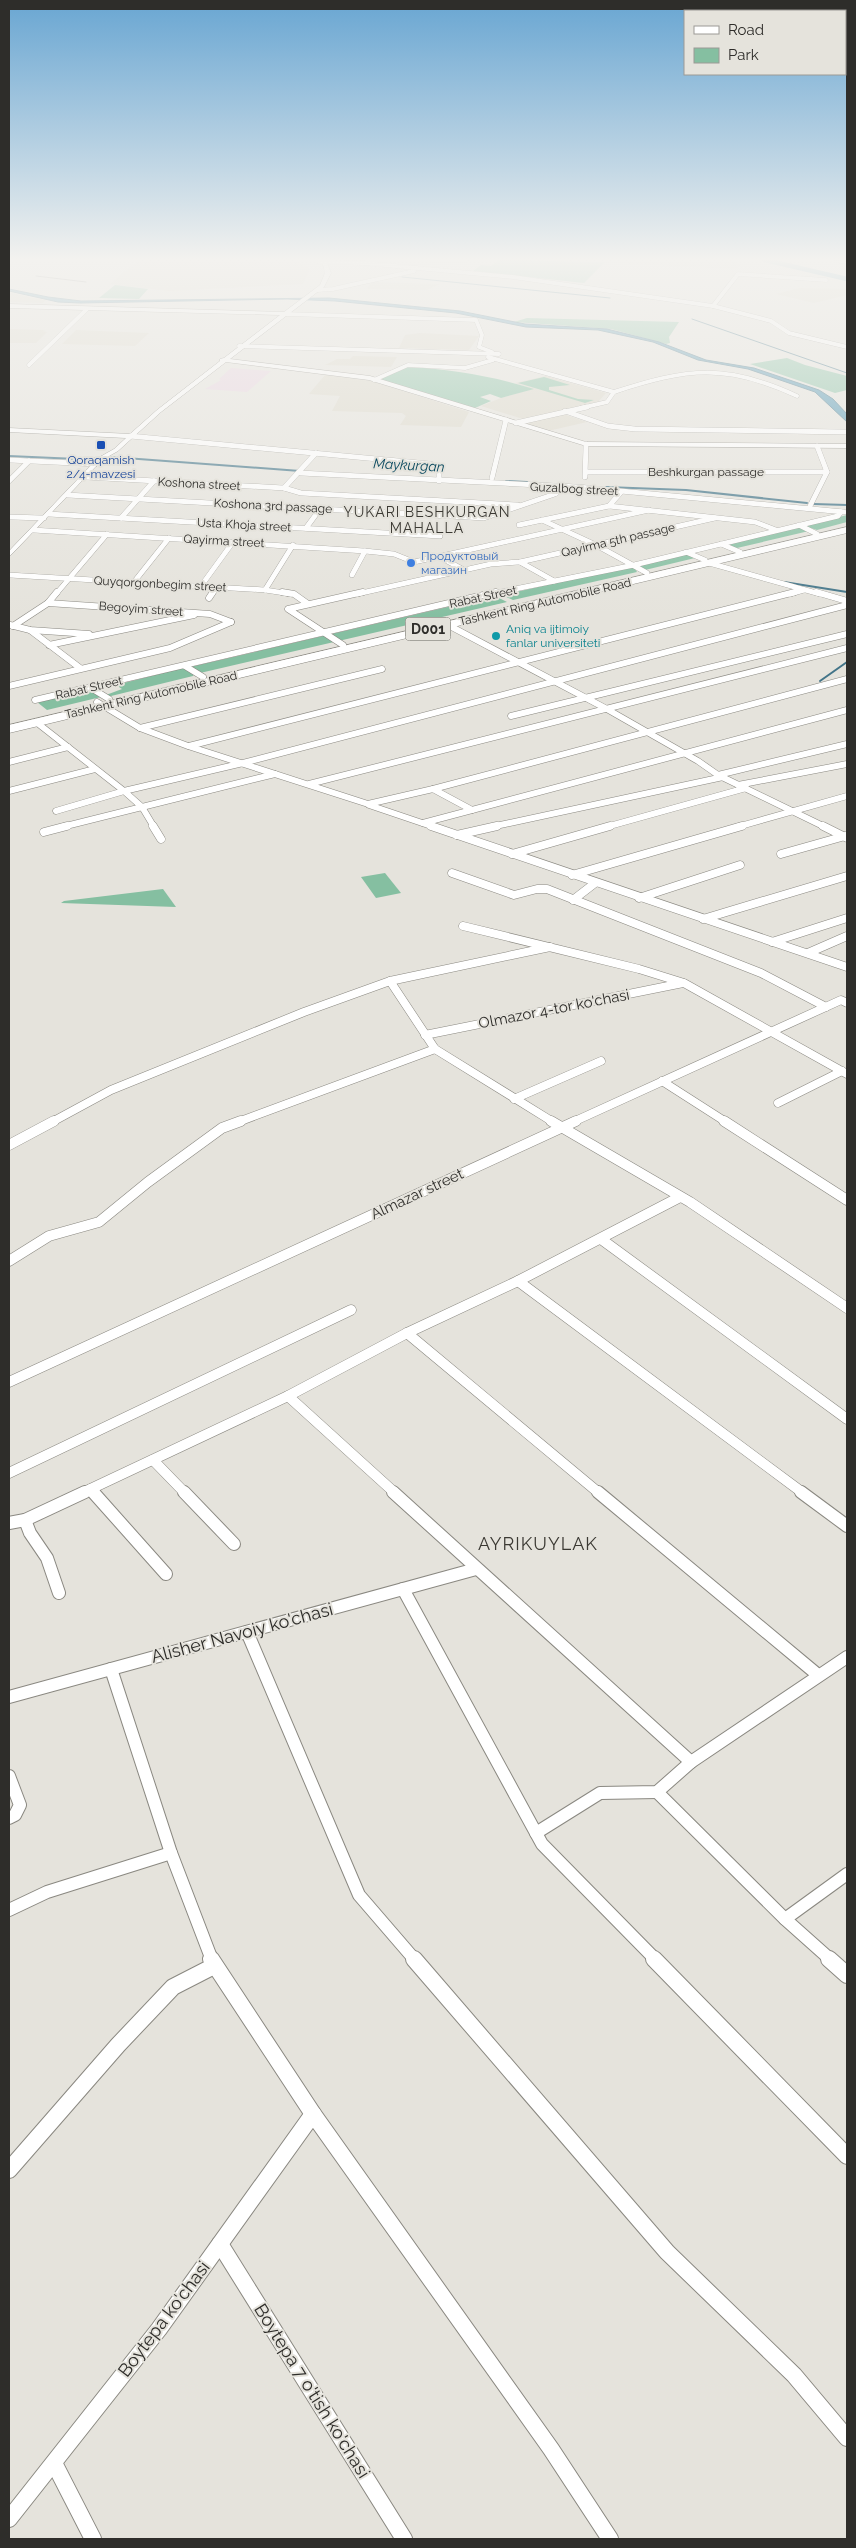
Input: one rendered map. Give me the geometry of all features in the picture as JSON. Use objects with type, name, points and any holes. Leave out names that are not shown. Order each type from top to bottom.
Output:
[{"type":"highway","name":"Tashkent Ring Automobile Road","points":[[707,561],[841,530]]},
{"type":"highway","name":"Tashkent Ring Automobile Road","points":[[9,729],[203,678],[841,530]]},
{"type":"highway","name":"Tashkent Ring Automobile Road","points":[[9,723],[448,625],[656,573]]},
{"type":"main road","points":[[9,555],[95,464],[127,436],[201,379]]},
{"type":"main road","points":[[366,379],[586,444],[847,446]]},
{"type":"main road","points":[[9,431],[127,436]]},
{"type":"street","points":[[571,379],[614,392],[638,384],[663,379]]},
{"type":"street","points":[[753,379],[797,396]]},
{"type":"street","points":[[516,423],[607,402],[614,392]]},
{"type":"street","points":[[565,412],[608,426],[635,429],[847,432]]},
{"type":"street","points":[[492,478],[506,420]]},
{"type":"street","points":[[127,436],[431,464],[439,467],[439,479]]},
{"type":"street","points":[[584,482],[586,472],[584,451],[586,444]]},
{"type":"street","points":[[809,508],[827,472],[817,446]]},
{"type":"street","points":[[284,488],[295,475],[301,472],[316,453]]},
{"type":"street","points":[[9,460],[95,464]]},
{"type":"street","points":[[9,481],[29,461]]},
{"type":"street","name":"Guzalbog street","points":[[301,472],[439,479],[621,492],[844,512]]},
{"type":"street","name":"Beshkurgan passage","points":[[586,472],[827,472]]},
{"type":"street","name":"Koshona street","points":[[84,477],[284,488],[294,492],[524,506]]},
{"type":"street","points":[[366,484],[370,477]]},
{"type":"street","points":[[121,518],[154,481]]},
{"type":"street","name":"Koshona 3rd passage","points":[[67,495],[484,518],[524,506],[555,494],[562,488]]},
{"type":"street","points":[[358,496],[362,490]]},
{"type":"street","points":[[609,506],[621,492]]},
{"type":"street","points":[[520,525],[609,506],[755,522],[776,530]]},
{"type":"street","points":[[306,528],[320,509]]},
{"type":"street","points":[[438,556],[649,510]]},
{"type":"street","name":"Rabat Street","points":[[35,700],[460,602],[468,598],[634,565],[799,526],[838,516],[844,512]]},
{"type":"street","name":"Usta Khoja street","points":[[9,517],[121,518],[440,536]]},
{"type":"street","name":"Qayirma 5th passage","points":[[323,634],[288,612],[288,609],[491,564],[520,562],[716,518]]},
{"type":"street","points":[[542,520],[634,565],[656,573]]},
{"type":"street","points":[[261,532],[265,526]]},
{"type":"street","points":[[799,526],[818,534]]},
{"type":"street","name":"Qayirma street","points":[[33,530],[365,551],[394,554],[414,562],[438,556]]},
{"type":"street","points":[[11,626],[48,603],[107,534]]},
{"type":"street","points":[[253,543],[257,537]]},
{"type":"street","points":[[134,582],[169,538]]},
{"type":"street","points":[[201,586],[233,542]]},
{"type":"street","points":[[721,544],[740,552]]},
{"type":"street","points":[[266,590],[293,545]]},
{"type":"street","points":[[352,575],[365,551]]},
{"type":"street","points":[[686,552],[707,561],[847,601]]},
{"type":"street","points":[[438,556],[464,570]]},
{"type":"street","points":[[520,562],[554,581]]},
{"type":"street","name":"Quyqorgonbegim street","points":[[9,575],[266,590],[294,594],[308,604]]},
{"type":"street","points":[[209,598],[216,587]]},
{"type":"street","points":[[188,746],[804,590]]},
{"type":"street","name":"Begoyim street","points":[[48,603],[199,612],[231,622],[170,648],[80,668]]},
{"type":"street","points":[[56,811],[124,791],[243,763],[847,605]]},
{"type":"street","points":[[49,645],[176,620],[199,612]]},
{"type":"street","points":[[448,625],[605,708],[720,776],[846,836]]},
{"type":"street","points":[[11,626],[30,630],[83,632],[95,635]]},
{"type":"street","points":[[30,630],[80,668]]},
{"type":"street","points":[[323,634],[343,645]]},
{"type":"street","points":[[510,716],[847,634]]},
{"type":"street","points":[[308,784],[847,648]]},
{"type":"street","points":[[185,666],[203,678]]},
{"type":"street","points":[[9,686],[80,668]]},
{"type":"street","points":[[140,728],[382,669]]},
{"type":"street","points":[[368,804],[847,679]]},
{"type":"street","points":[[91,688],[103,703],[140,728],[188,746],[368,804],[639,898],[847,966]]},
{"type":"street","points":[[422,823],[847,710]]},
{"type":"street","points":[[36,722],[142,807],[161,839]]},
{"type":"street","points":[[456,835],[720,776],[847,744]]},
{"type":"street","points":[[9,762],[68,747]]},
{"type":"street","points":[[738,785],[847,764]]},
{"type":"street","points":[[9,791],[95,769]]},
{"type":"street","points":[[44,832],[276,774]]},
{"type":"street","points":[[433,788],[472,810]]},
{"type":"street","points":[[512,854],[746,788]]},
{"type":"street","points":[[572,875],[847,796]]},
{"type":"street","points":[[781,854],[846,836]]},
{"type":"street","points":[[639,898],[740,865]]},
{"type":"street","points":[[452,873],[514,895],[542,889],[573,900],[761,973],[826,1007]]},
{"type":"street","points":[[703,919],[847,876]]},
{"type":"street","points":[[573,900],[596,883]]},
{"type":"street","points":[[772,942],[847,918]]},
{"type":"street","points":[[463,926],[684,983],[845,1073]]},
{"type":"street","points":[[808,954],[847,936]]},
{"type":"street","points":[[9,1145],[111,1090],[304,1012],[390,981],[550,947]]},
{"type":"street","points":[[390,981],[435,1048],[514,1099],[680,1197],[847,1308]]},
{"type":"street","name":"Olmazor 4-tor ko'chasi","points":[[425,1035],[684,983]]},
{"type":"street","name":"Almazar street","points":[[9,1382],[662,1081],[845,1000]]},
{"type":"street","points":[[9,1261],[49,1236],[99,1222],[148,1182],[222,1128],[435,1048]]},
{"type":"street","points":[[514,1099],[601,1061]]},
{"type":"street","points":[[778,1103],[845,1073]]},
{"type":"street","points":[[662,1081],[847,1200]]},
{"type":"street","points":[[9,1523],[25,1520],[288,1396],[407,1333],[518,1281],[680,1197]]},
{"type":"street","points":[[601,1239],[847,1419]]},
{"type":"street","points":[[518,1281],[847,1526]]},
{"type":"street","points":[[9,1473],[351,1310]]},
{"type":"street","points":[[407,1333],[818,1675]]},
{"type":"street","points":[[288,1396],[476,1569],[691,1762]]},
{"type":"street","points":[[153,1460],[234,1544]]},
{"type":"street","points":[[90,1489],[166,1574]]},
{"type":"street","points":[[25,1520],[30,1533],[47,1558],[60,1593]]},
{"type":"street","name":"Alisher Navoiy ko'chasi","points":[[9,1697],[476,1569]]},
{"type":"street","points":[[403,1589],[542,1844],[847,2156]]},
{"type":"street","points":[[247,1632],[358,1895],[667,2252],[794,2375],[847,2438]]},
{"type":"street","points":[[536,1833],[600,1793],[657,1792],[691,1762],[847,1657]]},
{"type":"street","points":[[111,1669],[171,1853],[214,1966],[313,2114],[551,2450],[610,2539]]},
{"type":"street","points":[[9,1776],[20,1805],[15,1814],[9,1818]]},
{"type":"street","points":[[657,1792],[785,1919],[847,1975]]},
{"type":"street","points":[[9,1910],[47,1892],[171,1853]]},
{"type":"street","points":[[785,1919],[847,1874]]},
{"type":"street","points":[[9,2170],[118,2044],[173,1986],[214,1966]]},
{"type":"street","name":"Boytepa ko'chasi","points":[[9,2519],[159,2328],[313,2114]]},
{"type":"street","name":"Boytepa 7 o'tish ko'chasi","points":[[220,2244],[404,2539]]},
{"type":"street","points":[[54,2463],[94,2539]]},
{"type":"shaded area","points":[[219,379],[262,379],[247,392],[205,389],[221,380]]},
{"type":"shaded area","points":[[322,379],[356,379],[372,381],[469,412],[461,427],[400,425],[406,416],[402,413],[332,411],[340,396],[309,394]]},
{"type":"shaded area","points":[[533,379],[556,379],[606,393],[598,402],[523,419],[481,406],[532,389],[515,383]]},
{"type":"shaded area","points":[[563,414],[587,422],[548,431],[524,423]]},
{"type":"green space","points":[[497,379],[534,389],[501,398],[490,394],[480,397],[491,401],[475,408],[379,380]]},
{"type":"green space","points":[[536,379],[550,379],[570,385],[549,387],[549,390],[578,399],[594,400],[585,403],[518,383]]},
{"type":"green space","points":[[794,379],[847,379],[847,390],[835,393]]},
{"type":"green space","points":[[847,515],[847,522],[817,530],[804,526]]},
{"type":"green space","points":[[799,527],[809,531],[737,548],[726,544]]},
{"type":"green space","points":[[686,554],[695,558],[645,570],[639,565]]},
{"type":"green space","points":[[633,566],[637,572],[513,600],[502,595]]},
{"type":"green space","points":[[495,596],[507,602],[200,673],[190,667]]},
{"type":"green space","points":[[183,668],[194,674],[193,676],[107,697],[106,695],[122,689],[116,685]]},
{"type":"green space","points":[[90,689],[101,697],[47,710],[37,702]]},
{"type":"green space","points":[[385,873],[401,893],[376,898],[361,877]]},
{"type":"green space","points":[[163,889],[176,907],[61,903],[64,901]]},
{"type":"water","points":[[777,379],[786,379],[819,390],[833,399],[847,414],[847,422],[815,392]]},
{"type":"waterway","name":"Maykurgan","points":[[9,456],[77,459],[112,457],[300,471]]},
{"type":"waterway","name":"Maykurgan","points":[[506,481],[527,482]]},
{"type":"waterway","name":"Maykurgan","points":[[606,487],[686,490],[807,503]]},
{"type":"waterway","name":"Maykurgan","points":[[814,504],[847,505]]},
{"type":"waterway","points":[[784,582],[847,592]]},
{"type":"waterway","points":[[820,681],[847,662]]},
{"type":"place","name":"Qoraqamish 2/4-mavzesi","points":[[101,445]]},
{"type":"place","name":"Продуктовый магазин","points":[[411,563]]},
{"type":"place","name":"Aniq va ijtimoiy fanlar universiteti","points":[[496,636]]},
{"type":"district","name":"YUKARI BESHKURGAN MAHALLA","points":[[427,520]]},
{"type":"district","name":"AYRIKUYLAK","points":[[538,1544]]}]
